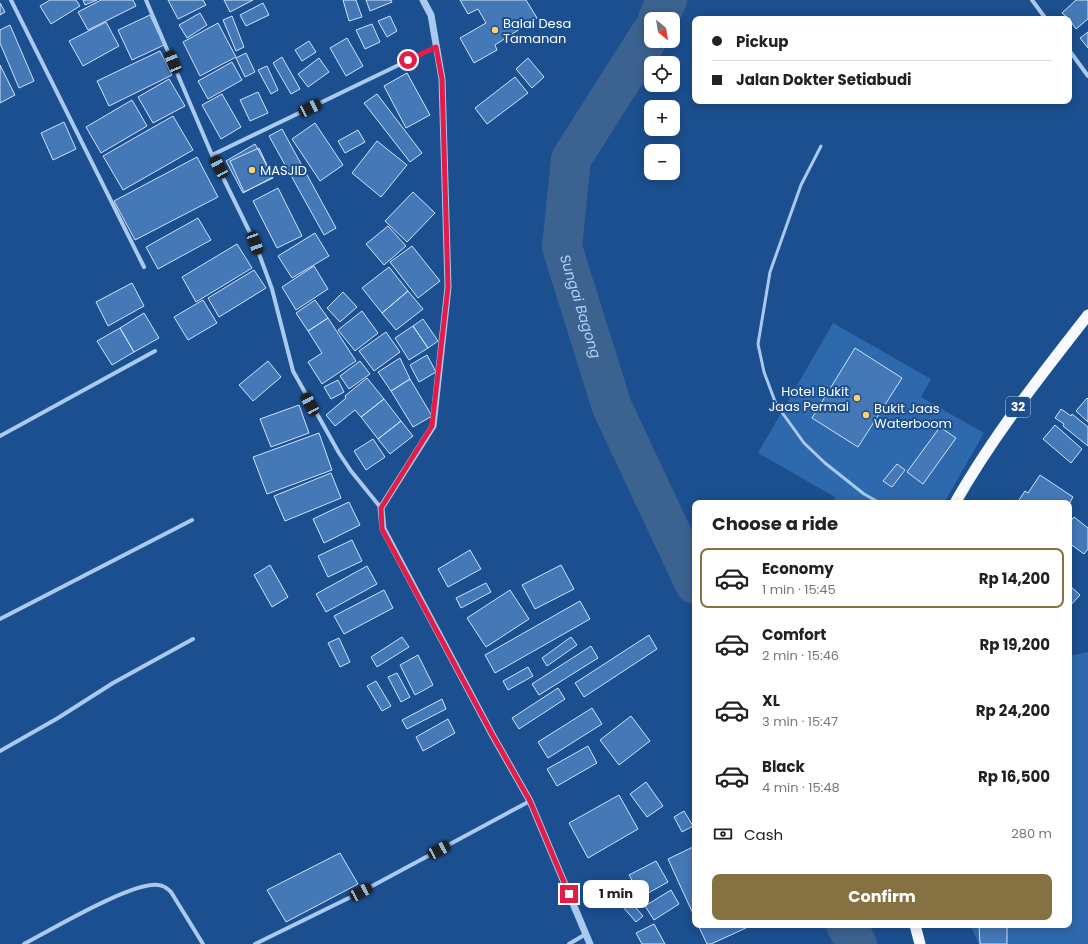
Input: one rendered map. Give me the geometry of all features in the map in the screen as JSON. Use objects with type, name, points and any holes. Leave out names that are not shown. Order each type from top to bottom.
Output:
[{"type":"highway","name":"32","points":[[957,500],[972,473],[1039,377],[1088,315]]},
{"type":"highway","points":[[916,928],[920,944]]},
{"type":"street","points":[[11,0],[144,267]]},
{"type":"street","points":[[146,0],[212,154],[255,243],[272,289],[293,370],[343,459],[381,508]]},
{"type":"street","points":[[423,0],[431,15],[442,79],[448,287],[432,426],[381,508],[382,529],[493,736],[530,801],[590,944]]},
{"type":"street","points":[[1032,0],[1044,16]]},
{"type":"street","points":[[212,154],[436,47]]},
{"type":"street","points":[[1072,54],[1088,76]]},
{"type":"street","points":[[0,436],[155,351]]},
{"type":"street","points":[[0,619],[192,520]]},
{"type":"street","points":[[0,751],[58,718],[113,683],[193,639]]},
{"type":"street","points":[[256,944],[361,892],[530,801]]},
{"type":"street","points":[[24,944],[128,890],[158,885],[166,887],[171,892],[203,944]]},
{"type":"street","points":[[569,944],[586,934]]},
{"type":"lane","points":[[821,146],[801,185],[770,272],[758,344],[764,372],[776,404],[804,443],[825,463],[864,494],[875,500]]},
{"type":"shaded area","name":"Bukit Jaas Waterboom","points":[[833,323],[931,379],[921,397],[984,433],[946,500],[834,500],[835,497],[758,453]]},
{"type":"shaded area","points":[[1088,652],[1088,944],[979,944],[971,928],[1072,928],[1072,655]]},
{"type":"building","points":[[50,0],[76,0],[80,6],[51,24],[40,6]]},
{"type":"building","points":[[83,0],[97,0],[85,5]]},
{"type":"building","points":[[101,0],[133,0],[136,6],[88,30],[78,12]]},
{"type":"building","points":[[168,0],[203,0],[206,5],[178,19]]},
{"type":"building","points":[[224,0],[253,0],[230,12]]},
{"type":"building","points":[[343,0],[356,0],[362,17],[349,21]]},
{"type":"building","points":[[366,0],[391,0],[392,2],[370,11]]},
{"type":"building","name":"Balai Desa Tamanan","points":[[460,0],[526,0],[537,18],[495,45],[497,50],[474,63],[460,38],[486,23],[478,9],[468,14]]},
{"type":"building","points":[[1076,0],[1088,0],[1088,19],[1076,29],[1072,23],[1072,16],[1066,16],[1062,13]]},
{"type":"building","points":[[0,3],[5,12],[0,15]]},
{"type":"building","points":[[263,3],[269,15],[246,26],[240,15]]},
{"type":"building","points":[[200,13],[207,25],[187,38],[179,25]]},
{"type":"building","points":[[150,15],[164,45],[132,60],[118,30]]},
{"type":"building","points":[[232,16],[244,47],[236,51],[223,20]]},
{"type":"building","points":[[390,16],[397,31],[387,37],[378,21]]},
{"type":"building","points":[[106,22],[119,46],[83,66],[69,41]]},
{"type":"building","points":[[218,23],[236,57],[200,76],[183,42]]},
{"type":"building","points":[[372,24],[380,42],[365,49],[356,30]]},
{"type":"building","points":[[10,25],[34,81],[19,88],[0,43],[0,30]]},
{"type":"building","points":[[1088,32],[1088,48],[1080,38]]},
{"type":"building","points":[[347,38],[363,66],[346,76],[330,48]]},
{"type":"building","points":[[309,41],[316,52],[302,61],[295,50]]},
{"type":"building","points":[[160,51],[172,75],[109,106],[97,81]]},
{"type":"building","points":[[246,53],[255,72],[245,77],[236,58]]},
{"type":"building","points":[[282,57],[300,89],[291,94],[273,63]]},
{"type":"building","points":[[319,58],[329,72],[308,87],[298,74]]},
{"type":"building","points":[[528,58],[544,77],[532,88],[516,69]]},
{"type":"building","points":[[232,62],[242,80],[208,99],[198,81]]},
{"type":"building","points":[[0,65],[15,95],[0,103]]},
{"type":"building","points":[[267,66],[278,90],[271,94],[258,70]]},
{"type":"building","points":[[407,73],[430,115],[406,128],[384,86]]},
{"type":"building","points":[[515,77],[528,93],[487,124],[475,108]]},
{"type":"building","points":[[169,79],[185,106],[153,123],[138,97]]},
{"type":"building","points":[[258,92],[268,113],[250,121],[240,100]]},
{"type":"building","points":[[222,94],[241,127],[221,139],[202,105]]},
{"type":"building","points":[[377,94],[422,153],[410,162],[364,103]]},
{"type":"building","points":[[132,100],[147,126],[101,153],[86,127]]},
{"type":"building","points":[[173,116],[193,150],[123,190],[103,156]]},
{"type":"building","points":[[64,122],[76,149],[53,160],[41,133]]},
{"type":"building","points":[[315,123],[343,165],[320,181],[292,139]]},
{"type":"building","points":[[282,129],[336,228],[324,235],[269,136]]},
{"type":"building","points":[[358,130],[365,142],[345,153],[338,141]]},
{"type":"building","points":[[377,141],[407,165],[381,197],[352,173]]},
{"type":"building","name":"MASJID","points":[[255,144],[273,177],[243,193],[226,161]]},
{"type":"building","name":"MASJID","points":[[259,148],[273,178],[244,192],[230,161]]},
{"type":"building","points":[[197,157],[218,197],[135,240],[114,201]]},
{"type":"building","points":[[278,188],[302,236],[277,248],[253,201]]},
{"type":"building","points":[[413,192],[435,213],[407,242],[385,221]]},
{"type":"building","points":[[198,218],[211,240],[158,269],[146,247]]},
{"type":"building","points":[[388,226],[406,246],[384,265],[366,244]]},
{"type":"building","points":[[315,233],[329,256],[292,278],[278,256]]},
{"type":"building","points":[[237,244],[252,268],[196,302],[182,277]]},
{"type":"building","points":[[412,246],[440,281],[418,298],[390,262]]},
{"type":"building","points":[[314,266],[328,289],[296,310],[282,287]]},
{"type":"building","points":[[389,267],[408,291],[382,313],[362,288]]},
{"type":"building","points":[[254,270],[266,288],[219,317],[208,298]]},
{"type":"building","points":[[132,283],[144,306],[108,326],[96,302]]},
{"type":"building","points":[[408,291],[423,309],[396,330],[382,313]]},
{"type":"building","points":[[343,292],[357,307],[340,322],[327,308]]},
{"type":"building","points":[[203,300],[217,323],[188,340],[174,317]]},
{"type":"building","points":[[315,300],[328,318],[308,331],[296,313]]},
{"type":"building","points":[[362,311],[378,333],[355,351],[338,330]]},
{"type":"building","points":[[144,313],[159,338],[134,352],[120,328]]},
{"type":"building","points":[[328,318],[356,361],[322,384],[308,362],[322,353],[308,331]]},
{"type":"building","points":[[423,319],[438,341],[428,348],[413,326]]},
{"type":"building","points":[[413,326],[428,348],[409,360],[395,338]]},
{"type":"building","points":[[120,328],[134,352],[112,365],[97,341]]},
{"type":"building","points":[[386,332],[400,352],[374,371],[359,351]]},
{"type":"building","name":"Hotel Bukit Jaas Permai","points":[[855,348],[902,378],[858,447],[812,418]]},
{"type":"building","points":[[427,355],[436,372],[419,382],[410,365]]},
{"type":"building","points":[[400,358],[410,379],[391,391],[378,372]]},
{"type":"building","points":[[268,361],[281,377],[253,401],[239,385]]},
{"type":"building","points":[[360,361],[370,374],[349,389],[340,376]]},
{"type":"building","points":[[367,378],[384,399],[361,417],[355,410],[335,426],[326,415],[346,398],[345,396]]},
{"type":"building","points":[[410,379],[432,416],[413,427],[391,391]]},
{"type":"building","points":[[338,380],[344,392],[331,399],[324,387]]},
{"type":"building","points":[[1087,398],[1088,399],[1088,422],[1076,411]]},
{"type":"building","points":[[384,399],[401,421],[378,439],[361,417]]},
{"type":"building","points":[[299,405],[309,433],[271,447],[260,419]]},
{"type":"building","points":[[1061,409],[1071,416],[1072,414],[1088,427],[1088,446],[1063,426],[1064,424],[1055,418]]},
{"type":"building","points":[[401,421],[413,436],[390,454],[378,439]]},
{"type":"building","points":[[1055,425],[1082,449],[1071,463],[1043,439]]},
{"type":"building","points":[[940,427],[956,438],[923,484],[907,472]]},
{"type":"building","points":[[319,433],[332,470],[267,494],[253,457]]},
{"type":"building","points":[[373,439],[385,457],[366,470],[354,451]]},
{"type":"building","points":[[897,464],[905,470],[892,487],[883,481]]},
{"type":"building","points":[[331,473],[341,498],[285,521],[274,496]]},
{"type":"building","points":[[1040,475],[1073,497],[1071,500],[1019,500],[1025,491],[1028,493]]},
{"type":"building","points":[[349,502],[360,525],[324,543],[313,519]]},
{"type":"building","points":[[1074,517],[1088,528],[1088,549],[1084,554],[1072,545],[1072,519]]},
{"type":"building","points":[[352,540],[362,561],[328,577],[318,556]]},
{"type":"building","points":[[470,550],[481,569],[448,587],[438,569]]},
{"type":"building","points":[[270,565],[288,597],[272,607],[254,575]]},
{"type":"building","points":[[561,565],[574,589],[535,609],[522,585]]},
{"type":"building","points":[[367,566],[377,584],[326,612],[316,594]]},
{"type":"building","points":[[486,583],[491,592],[461,608],[456,598]]},
{"type":"building","points":[[1072,588],[1080,595],[1072,604]]},
{"type":"building","points":[[384,590],[393,608],[344,634],[334,616]]},
{"type":"building","points":[[510,590],[529,619],[486,647],[467,618]]},
{"type":"building","points":[[580,601],[590,619],[495,673],[485,655]]},
{"type":"building","points":[[649,635],[657,649],[584,697],[575,683]]},
{"type":"building","points":[[402,637],[409,647],[377,667],[371,657]]},
{"type":"building","points":[[571,637],[577,645],[547,666],[542,658]]},
{"type":"building","points":[[339,638],[350,662],[340,667],[328,643]]},
{"type":"building","points":[[591,646],[598,658],[539,695],[532,684]]},
{"type":"building","points":[[418,655],[433,685],[415,695],[400,665]]},
{"type":"building","points":[[528,667],[533,676],[508,690],[503,681]]},
{"type":"building","points":[[397,673],[410,697],[401,702],[388,677]]},
{"type":"building","points":[[376,681],[391,706],[382,711],[367,686]]},
{"type":"building","points":[[558,688],[565,699],[519,729],[512,718]]},
{"type":"building","points":[[442,699],[446,709],[407,729],[402,720]]},
{"type":"building","points":[[592,708],[602,724],[548,758],[538,742]]},
{"type":"building","points":[[631,716],[650,741],[619,765],[600,740]]},
{"type":"building","points":[[448,719],[455,733],[423,751],[416,737]]},
{"type":"building","points":[[588,746],[597,763],[557,786],[547,769]]},
{"type":"building","points":[[646,782],[663,806],[647,817],[630,794]]},
{"type":"building","points":[[619,795],[638,829],[588,858],[569,823]]},
{"type":"building","points":[[684,811],[692,827],[682,832],[674,817]]},
{"type":"building","points":[[692,847],[692,911],[668,859]]},
{"type":"building","points":[[340,853],[358,884],[286,922],[267,890]]},
{"type":"building","points":[[656,861],[668,882],[641,897],[629,875]]},
{"type":"building","points":[[671,890],[679,904],[654,920],[645,906]]},
{"type":"building","points":[[630,901],[643,916],[636,922],[623,907]]},
{"type":"building","points":[[654,924],[665,944],[642,944],[636,933]]},
{"type":"building","points":[[699,928],[746,928],[711,944],[707,944]]},
{"type":"building","points":[[979,928],[1007,928],[1007,944],[980,944]]},
{"type":"waterway","name":"Sungai Bagong","points":[[661,12],[667,0]]},
{"type":"waterway","name":"Sungai Bagong","points":[[644,44],[571,159],[562,247],[612,407],[692,578]]},
{"type":"waterway","name":"Sungai Bagong","points":[[848,928],[857,944]]},
{"type":"place","name":"Balai Desa Tamanan","points":[[495,30]]},
{"type":"place","name":"MASJID","points":[[252,170]]},
{"type":"place","name":"Hotel Bukit Jaas Permai","points":[[857,398]]},
{"type":"place","name":"Bukit Jaas Waterboom","points":[[866,415]]},
{"type":"route","points":[[408,60],[436,47],[442,79],[448,287],[432,426],[381,508],[382,529],[401,560],[493,736],[530,801],[569,894]]}]
